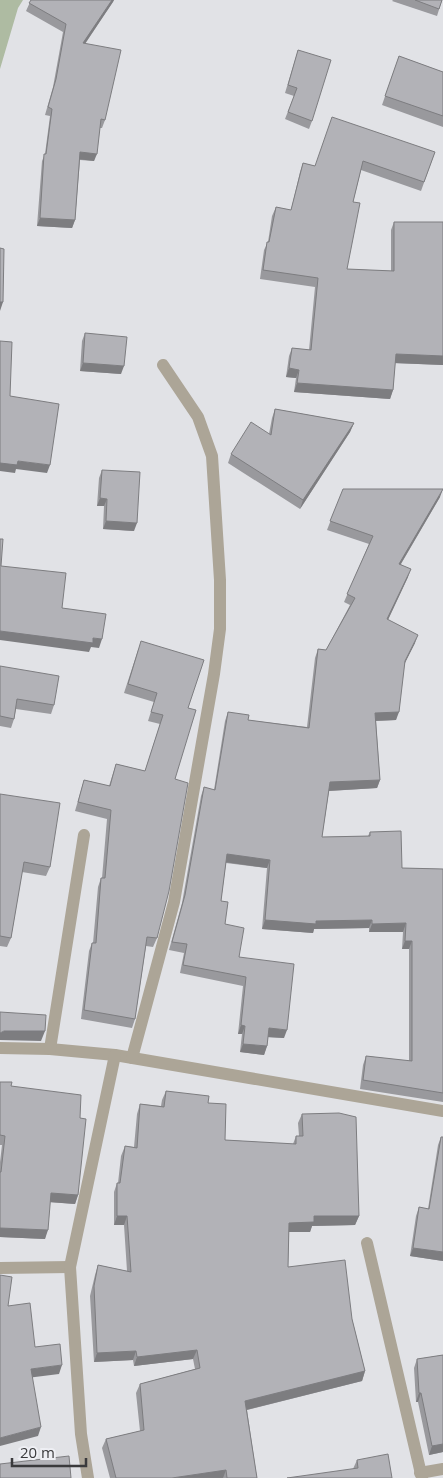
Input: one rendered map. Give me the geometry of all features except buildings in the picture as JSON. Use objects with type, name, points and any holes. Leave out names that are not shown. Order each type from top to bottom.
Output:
[{"type":"street","points":[[132,1058],[174,902],[214,674],[220,629],[220,580],[212,456],[198,417],[163,365]]},
{"type":"street","points":[[50,1049],[84,835]]},
{"type":"street","points":[[0,1048],[50,1049],[115,1055],[443,1112]]},
{"type":"street","points":[[88,1478],[81,1434],[70,1267],[115,1055]]},
{"type":"street","points":[[367,1242],[421,1475],[443,1468]]},
{"type":"street","points":[[0,1268],[70,1267]]},
{"type":"green space","points":[[0,0],[23,0],[18,8],[0,69]]}]
